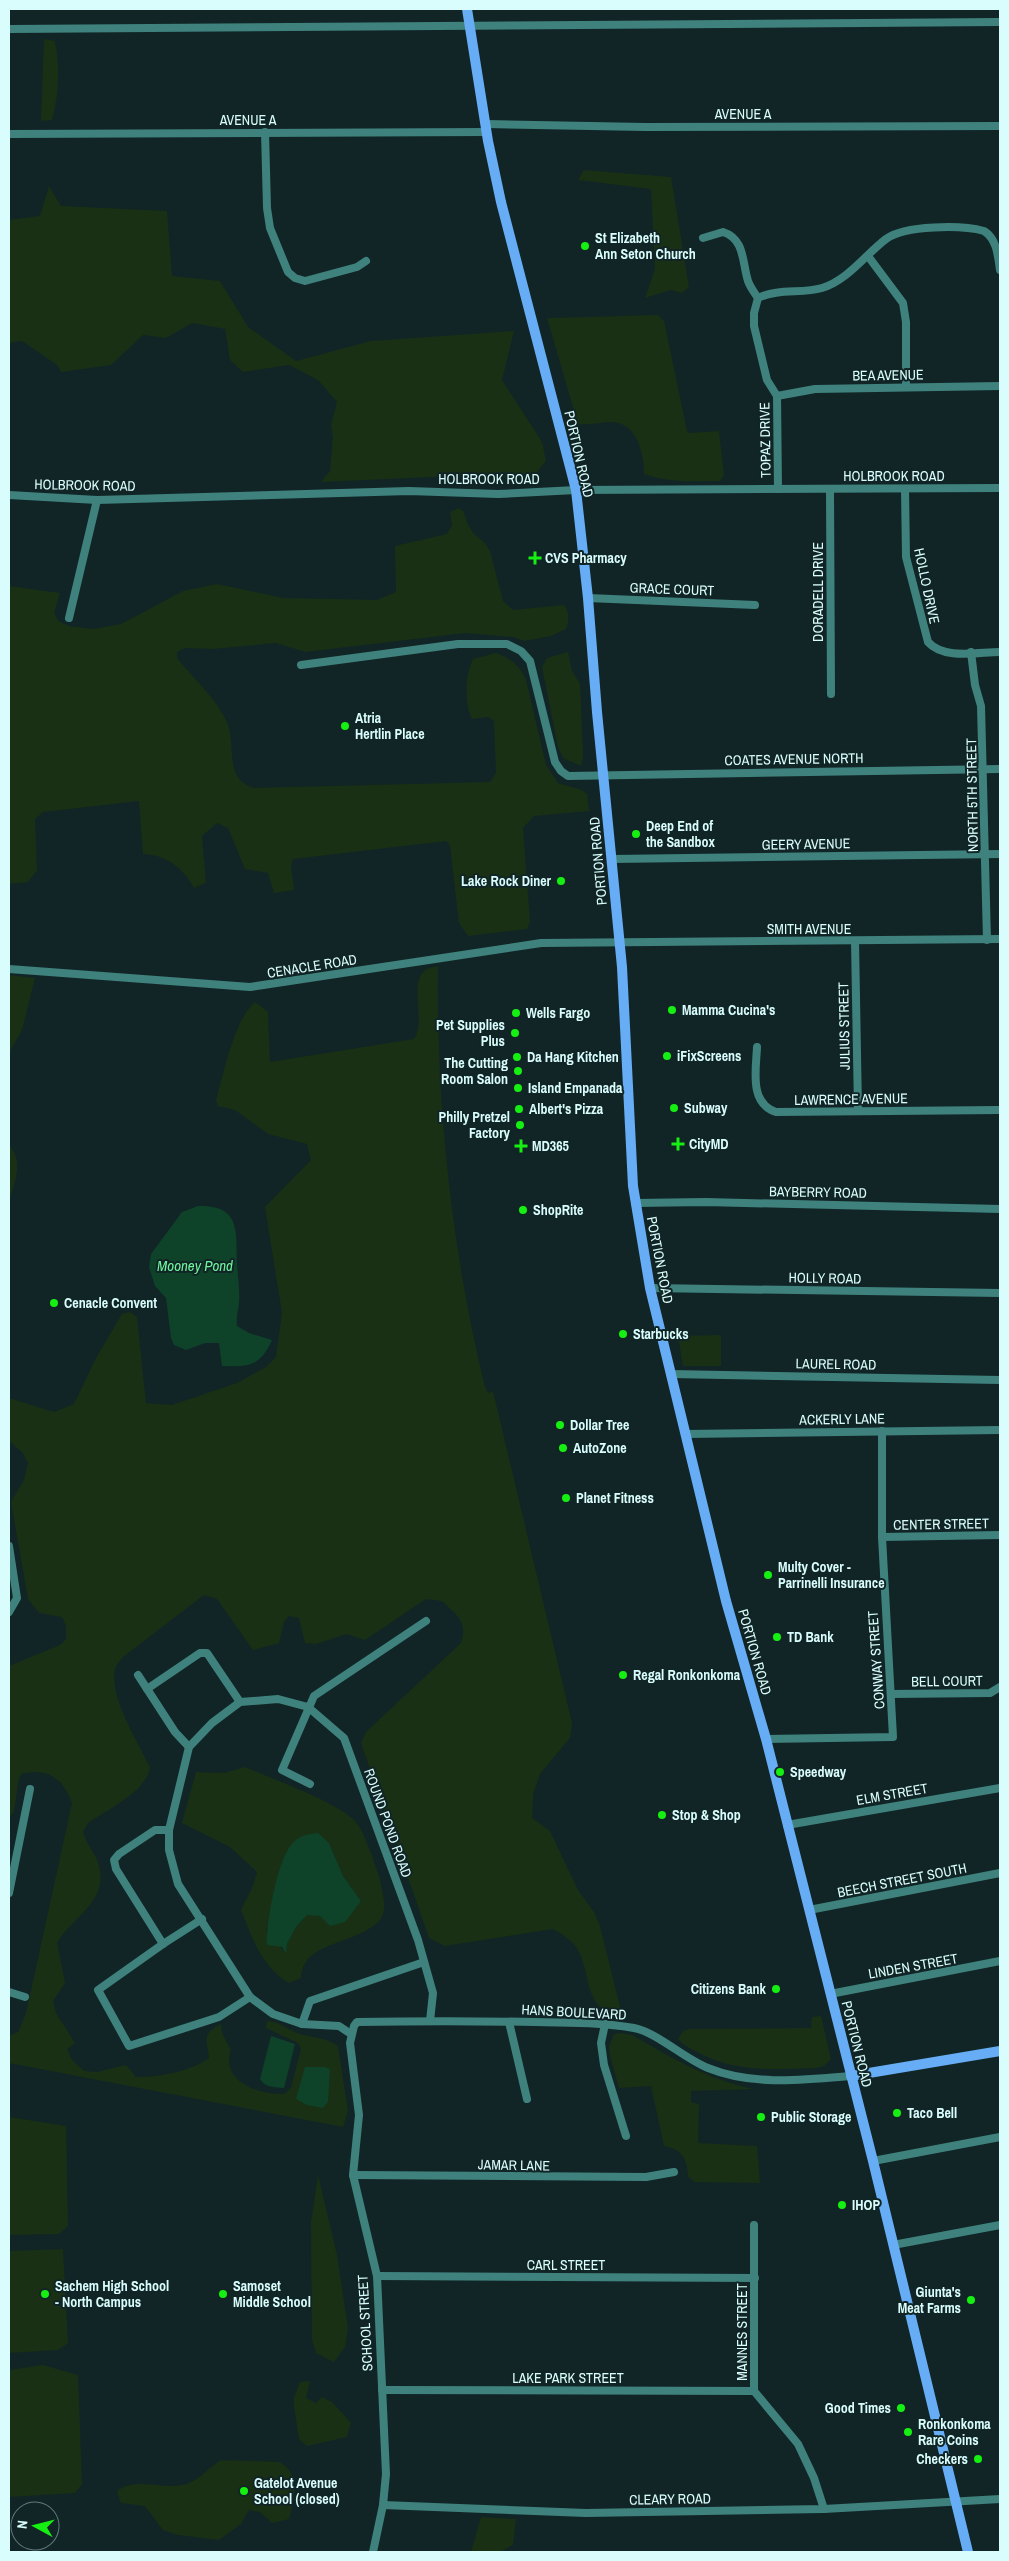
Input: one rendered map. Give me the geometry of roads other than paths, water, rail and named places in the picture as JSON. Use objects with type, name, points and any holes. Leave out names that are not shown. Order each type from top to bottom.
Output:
[{"type":"main road","name":"PORTION ROAD","points":[[466,9],[487,128],[513,254],[576,490],[588,598],[625,1005],[635,1203],[650,1288],[726,1601],[766,1739],[873,2161],[958,2502],[968,2552]]},
{"type":"main road","points":[[851,2076],[1000,2051]]},
{"type":"street","points":[[9,29],[469,24],[1000,22]]},
{"type":"street","name":"AVENUE A","points":[[9,134],[487,128],[1000,126]]},
{"type":"street","points":[[265,132],[267,208],[270,228],[288,272],[294,278],[305,281],[357,267],[366,261]]},
{"type":"street","points":[[703,238],[723,232],[736,239],[740,245],[748,280],[758,298],[774,292],[823,288],[841,278],[886,239],[902,231],[984,230],[993,239],[1000,270]]},
{"type":"street","points":[[868,256],[903,303],[906,322],[906,387]]},
{"type":"street","name":"TOPAZ DRIVE","points":[[758,298],[754,313],[754,326],[767,380],[777,396],[778,489]]},
{"type":"street","name":"BEA AVENUE","points":[[777,396],[815,389],[1000,386]]},
{"type":"street","name":"HOLBROOK ROAD","points":[[9,495],[97,500],[409,491],[504,494],[576,490],[1000,488]]},
{"type":"street","name":"DORADELL DRIVE","points":[[830,489],[831,694]]},
{"type":"street","name":"HOLLO DRIVE","points":[[906,489],[906,557],[928,642],[934,649],[944,652],[1000,652]]},
{"type":"street","points":[[69,618],[97,500]]},
{"type":"street","name":"GRACE COURT","points":[[588,598],[755,605]]},
{"type":"street","points":[[301,665],[458,644],[506,644],[521,651],[530,661],[555,762],[561,772],[568,776],[604,777]]},
{"type":"street","name":"NORTH 5TH STREET","points":[[971,652],[975,685],[982,706],[987,940]]},
{"type":"street","name":"COATES AVENUE NORTH","points":[[604,777],[838,770],[1000,768]]},
{"type":"street","name":"GEERY AVENUE","points":[[612,858],[1000,854]]},
{"type":"street","name":"SMITH AVENUE","points":[[619,941],[1000,940]]},
{"type":"street","name":"CENACLE ROAD","points":[[9,969],[250,988],[541,943],[619,941]]},
{"type":"street","name":"JULIUS STREET","points":[[855,941],[858,1110]]},
{"type":"street","name":"LAWRENCE AVENUE","points":[[757,1047],[756,1086],[761,1102],[776,1112],[1000,1110]]},
{"type":"street","name":"BAYBERRY ROAD","points":[[635,1203],[1000,1209]]},
{"type":"street","name":"HOLLY ROAD","points":[[650,1288],[1000,1293]]},
{"type":"street","name":"LAUREL ROAD","points":[[670,1374],[1000,1380]]},
{"type":"street","name":"ACKERLY LANE","points":[[685,1434],[1000,1430]]},
{"type":"street","name":"CONWAY STREET","points":[[766,1739],[893,1737],[882,1537],[882,1431]]},
{"type":"street","name":"CENTER STREET","points":[[882,1537],[1000,1535]]},
{"type":"street","points":[[9,1546],[17,1598],[9,1612]]},
{"type":"street","points":[[310,1784],[282,1770],[314,1696],[426,1621]]},
{"type":"street","points":[[147,1689],[200,1653],[207,1653],[240,1702],[212,1723],[189,1747],[169,1830],[169,1850],[172,1868],[178,1884],[250,1997],[273,2014],[302,2024],[339,2026],[352,2034]]},
{"type":"street","points":[[138,1675],[175,1732],[189,1747]]},
{"type":"street","name":"BELL COURT","points":[[892,1694],[990,1692],[1000,1687]]},
{"type":"street","name":"ROUND POND ROAD","points":[[240,1702],[278,1699],[308,1707],[344,1738],[424,1962],[433,1993],[430,2021]]},
{"type":"street","name":"ELM STREET","points":[[787,1825],[1000,1788]]},
{"type":"street","points":[[9,1892],[11,1870],[30,1789]]},
{"type":"street","points":[[163,1944],[116,1869],[114,1860],[119,1854],[155,1830],[169,1830]]},
{"type":"street","name":"BEECH STREET SOUTH","points":[[809,1910],[1000,1873]]},
{"type":"street","points":[[202,1920],[163,1944],[98,1990],[130,2046],[218,2017],[250,1997]]},
{"type":"street","name":"LINDEN STREET","points":[[830,1994],[1000,1961]]},
{"type":"street","points":[[302,2024],[310,2001],[424,1962]]},
{"type":"street","points":[[9,1992],[25,1997]]},
{"type":"street","name":"HANS BOULEVARD","points":[[352,2034],[357,2022],[430,2021],[605,2024],[637,2029],[708,2068],[733,2075],[779,2080],[851,2076]]},
{"type":"street","points":[[509,2022],[527,2099]]},
{"type":"street","points":[[605,2024],[601,2043],[604,2065],[626,2136]]},
{"type":"street","name":"SCHOOL STREET","points":[[352,2034],[350,2043],[359,2115],[353,2175],[377,2276],[386,2474],[383,2505],[372,2552]]},
{"type":"street","points":[[873,2161],[1000,2137]]},
{"type":"street","name":"JAMAR LANE","points":[[353,2175],[637,2178],[674,2172]]},
{"type":"street","name":"MANNES STREET","points":[[754,2225],[754,2391],[798,2444],[814,2478],[824,2509]]},
{"type":"street","points":[[893,2245],[1000,2225]]},
{"type":"street","name":"CARL STREET","points":[[377,2276],[755,2278]]},
{"type":"street","name":"LAKE PARK STREET","points":[[382,2390],[754,2391]]},
{"type":"street","name":"CLEARY ROAD","points":[[383,2505],[586,2513],[824,2509],[1000,2499]]},
{"type":"water","name":"Mooney Pond","points":[[198,1206],[222,1210],[229,1215],[236,1231],[239,1294],[237,1326],[249,1333],[272,1340],[268,1349],[258,1360],[247,1365],[222,1366],[219,1343],[205,1343],[186,1350],[174,1345],[171,1338],[166,1298],[155,1286],[149,1267],[151,1254],[182,1212]]},
{"type":"water","points":[[318,1833],[329,1843],[343,1876],[361,1901],[345,1922],[330,1926],[320,1916],[307,1915],[296,1927],[287,1944],[286,1954],[282,1947],[267,1945],[270,1908],[277,1878],[291,1845],[303,1836]]},
{"type":"water","points":[[271,2036],[295,2044],[284,2088],[267,2086],[260,2079]]},
{"type":"water","points":[[305,2067],[324,2067],[330,2069],[328,2102],[323,2108],[307,2105],[296,2099]]},
{"type":"place","name":"St Elizabeth Ann Seton Church","points":[[585,246]]},
{"type":"place","name":"CVS Pharmacy","points":[[535,558]]},
{"type":"place","name":"Atria Hertlin Place","points":[[345,726]]},
{"type":"place","name":"Deep End of the Sandbox","points":[[636,834]]},
{"type":"place","name":"Lake Rock Diner","points":[[561,881]]},
{"type":"place","name":"Mamma Cucina's","points":[[672,1010]]},
{"type":"place","name":"Wells Fargo","points":[[516,1013]]},
{"type":"place","name":"Pet Supplies Plus","points":[[515,1033]]},
{"type":"place","name":"iFixScreens","points":[[667,1056]]},
{"type":"place","name":"Da Hang Kitchen","points":[[517,1057]]},
{"type":"place","name":"The Cutting Room Salon","points":[[518,1071]]},
{"type":"place","name":"Island Empanada","points":[[518,1088]]},
{"type":"place","name":"Subway","points":[[674,1108]]},
{"type":"place","name":"Albert's Pizza","points":[[519,1109]]},
{"type":"place","name":"Philly Pretzel Factory","points":[[520,1125]]},
{"type":"place","name":"CityMD","points":[[678,1144]]},
{"type":"place","name":"MD365","points":[[521,1146]]},
{"type":"place","name":"ShopRite","points":[[523,1210]]},
{"type":"place","name":"Cenacle Convent","points":[[54,1303]]},
{"type":"place","name":"Starbucks","points":[[623,1334]]},
{"type":"place","name":"Dollar Tree","points":[[560,1425]]},
{"type":"place","name":"AutoZone","points":[[563,1448]]},
{"type":"place","name":"Planet Fitness","points":[[566,1498]]},
{"type":"place","name":"Multy Cover - Parrinelli Insurance","points":[[768,1575]]},
{"type":"place","name":"TD Bank","points":[[777,1637]]},
{"type":"place","name":"Regal Ronkonkoma","points":[[623,1675]]},
{"type":"place","name":"Speedway","points":[[780,1772]]},
{"type":"place","name":"Stop & Shop","points":[[662,1815]]},
{"type":"place","name":"Citizens Bank","points":[[776,1989]]},
{"type":"place","name":"Taco Bell","points":[[897,2113]]},
{"type":"place","name":"Public Storage","points":[[761,2117]]},
{"type":"place","name":"IHOP","points":[[842,2205]]},
{"type":"place","name":"Sachem High School - North Campus","points":[[45,2294]]},
{"type":"place","name":"Samoset Middle School","points":[[223,2294]]},
{"type":"place","name":"Giunta's Meat Farms","points":[[971,2300]]},
{"type":"place","name":"Good Times","points":[[901,2408]]},
{"type":"place","name":"Ronkonkoma Rare Coins","points":[[908,2432]]},
{"type":"place","name":"Checkers","points":[[978,2459]]},
{"type":"place","name":"Gatelot Avenue School (closed)","points":[[244,2491]]}]
